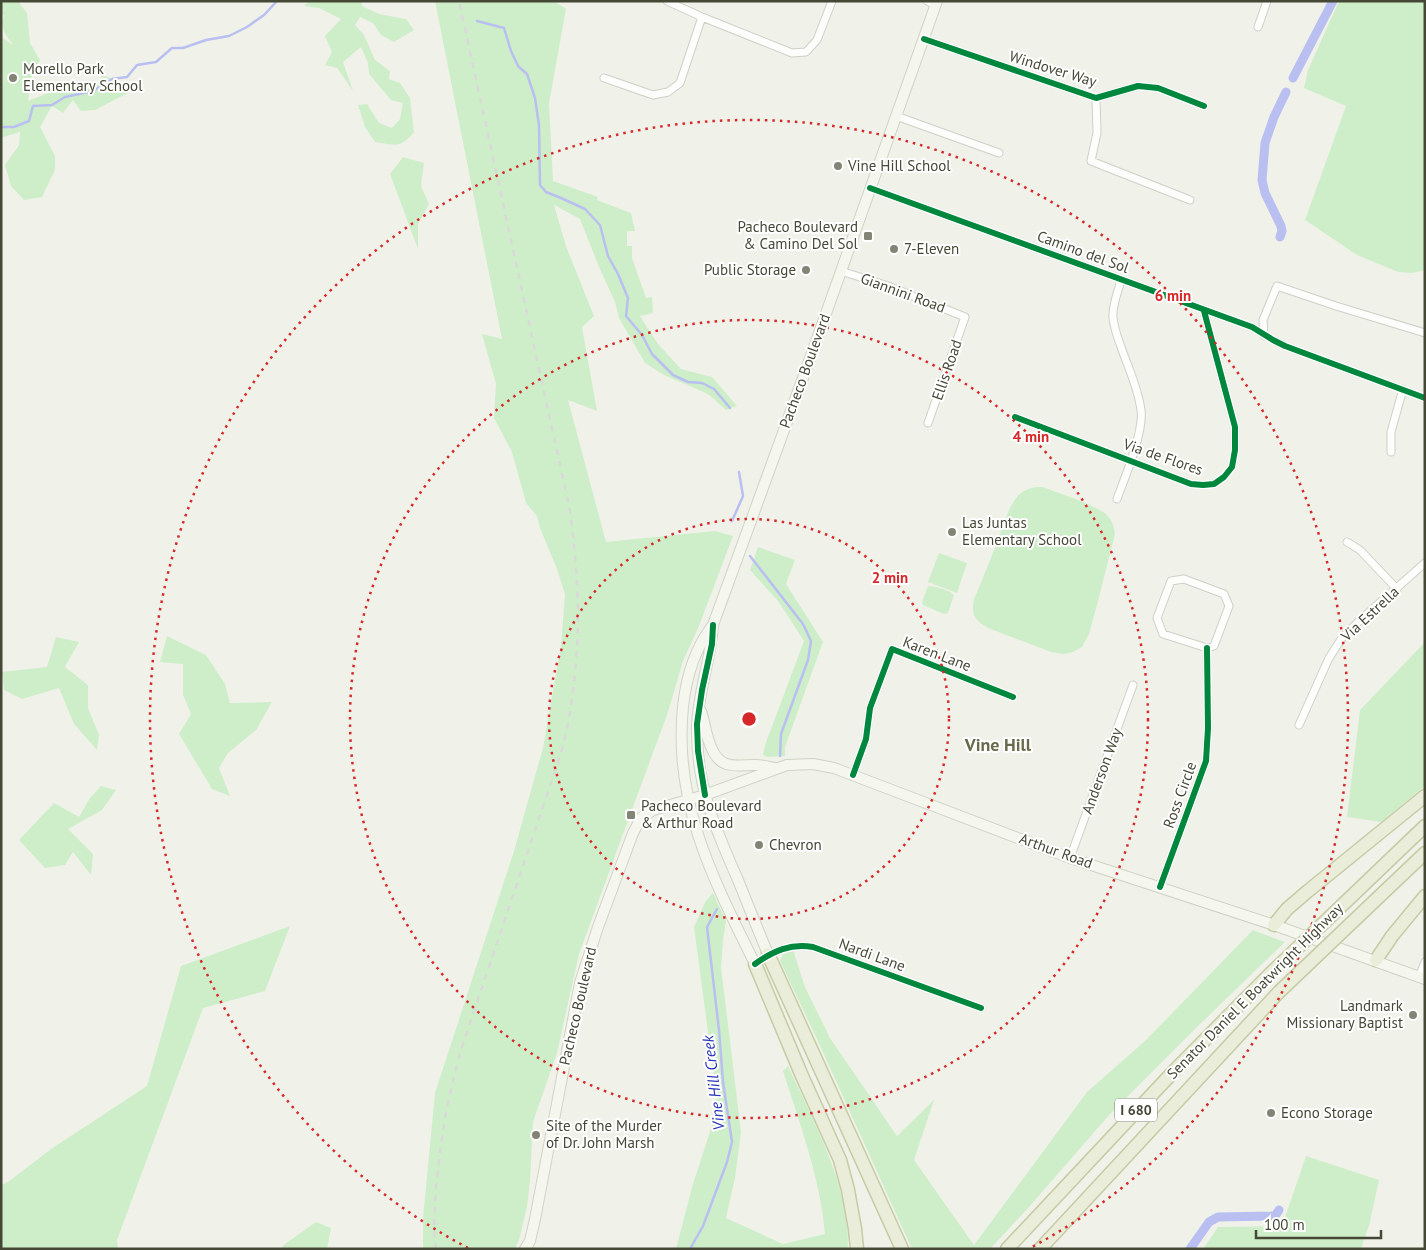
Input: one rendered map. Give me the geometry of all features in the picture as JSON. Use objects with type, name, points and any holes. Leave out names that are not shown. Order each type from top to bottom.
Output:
[{"type":"highway","points":[[1274,925],[1287,909],[1425,796]]},
{"type":"highway","name":"Senator Daniel E Boatwright Highway","points":[[1007,1249],[1174,1071],[1270,974],[1425,826]]},
{"type":"highway","name":"Senator Daniel E Boatwright Highway","points":[[1040,1249],[1279,992],[1425,853]]},
{"type":"highway","points":[[1376,960],[1395,931],[1425,896]]},
{"type":"highway","points":[[768,954],[902,1249]]},
{"type":"highway","points":[[755,964],[840,1160],[848,1190],[857,1249]]},
{"type":"main road","name":"Pacheco Boulevard","points":[[768,954],[709,811],[705,795],[698,751],[698,724],[702,690],[712,644],[713,625],[924,39],[933,3]]},
{"type":"main road","name":"Pacheco Boulevard","points":[[713,625],[702,639],[689,671],[684,694],[681,728],[684,782],[693,821],[718,888],[755,964]]},
{"type":"main road","points":[[700,708],[711,748],[718,760],[726,764],[758,765],[775,768]]},
{"type":"main road","name":"Arthur Road","points":[[688,800],[775,768],[794,763],[821,765],[853,775],[1070,858],[1274,925],[1422,978]]},
{"type":"main road","name":"Pacheco Boulevard","points":[[525,1249],[530,1241],[536,1219],[580,983],[598,927],[633,833],[642,818],[653,810],[688,800]]},
{"type":"street","points":[[667,1],[792,53],[806,52],[817,40],[832,1]]},
{"type":"street","points":[[1258,27],[1267,1]]},
{"type":"street","points":[[604,78],[653,95],[668,92],[680,83],[702,17]]},
{"type":"street","name":"Windover Way","points":[[924,39],[1096,98],[1138,86],[1158,88],[1204,106]]},
{"type":"street","points":[[1096,98],[1097,133],[1091,162],[1190,200]]},
{"type":"street","points":[[896,116],[998,153]]},
{"type":"street","name":"Camino del Sol","points":[[870,188],[1252,327],[1264,336],[1286,346],[1425,398]]},
{"type":"street","name":"Giannini Road","points":[[841,271],[888,286],[965,316]]},
{"type":"street","points":[[1117,499],[1141,424],[1138,395],[1113,317],[1115,300],[1121,280]]},
{"type":"street","points":[[1264,336],[1263,320],[1277,286],[1425,333]]},
{"type":"street","name":"Via de Flores","points":[[1015,417],[1191,484],[1214,484],[1224,477],[1232,467],[1235,450],[1235,427],[1204,311]]},
{"type":"street","name":"Ellis Road","points":[[928,423],[965,316]]},
{"type":"street","points":[[1391,452],[1391,432],[1402,389]]},
{"type":"street","points":[[1347,542],[1360,550],[1397,589]]},
{"type":"street","name":"Via Estrella","points":[[1299,725],[1329,658],[1342,638],[1425,564]]},
{"type":"street","points":[[1184,579],[1224,594],[1229,606],[1214,646],[1207,648],[1163,634],[1157,618],[1170,581],[1184,579]]},
{"type":"street","name":"Ross Circle","points":[[1160,887],[1206,762],[1208,728],[1207,648]]},
{"type":"street","name":"Karen Lane","points":[[853,775],[866,739],[870,708],[892,649],[1013,697]]},
{"type":"street","name":"Anderson Way","points":[[1070,858],[1133,685]]},
{"type":"street","name":"Nardi Lane","points":[[755,964],[768,954],[790,946],[802,945],[813,947],[981,1008]]},
{"type":"street","points":[[1422,978],[1425,962]]},
{"type":"green space","points":[[1,1],[20,1],[20,4],[27,13],[30,43],[40,60],[31,78],[28,101],[61,88],[72,81],[93,91],[103,75],[112,79],[110,91],[119,86],[130,92],[95,110],[81,111],[73,100],[63,113],[52,106],[40,127],[55,156],[55,170],[42,197],[24,200],[11,186],[5,165],[19,145],[20,132],[1,138],[1,37],[13,45],[3,28],[4,15],[1,16]]},
{"type":"green space","points":[[309,1],[361,1],[362,6],[379,14],[406,19],[414,30],[394,42],[381,35],[373,23],[360,17],[355,25],[364,35],[375,60],[390,71],[389,79],[400,83],[410,98],[414,132],[405,141],[393,145],[375,142],[365,127],[358,105],[367,104],[379,123],[392,128],[400,119],[403,103],[391,100],[369,74],[368,63],[361,47],[343,62],[353,91],[337,68],[325,65],[332,52],[325,36],[341,19],[319,8],[304,6]]},
{"type":"green space","points":[[435,1],[554,1],[566,9],[549,103],[553,181],[598,197],[597,200],[631,213],[635,231],[627,231],[627,246],[632,246],[632,258],[646,298],[652,297],[653,313],[640,316],[658,344],[681,369],[712,377],[737,406],[726,410],[708,394],[664,375],[645,363],[619,318],[615,302],[580,219],[554,205],[566,246],[594,316],[582,327],[597,411],[568,400],[606,542],[715,531],[733,536],[699,626],[683,661],[668,712],[579,954],[557,1053],[533,1122],[527,1207],[515,1249],[423,1249],[423,1218],[435,1093],[514,851],[543,748],[561,646],[565,594],[537,516],[526,503],[512,452],[494,418],[496,384],[482,334],[502,339]]},
{"type":"green space","points":[[1339,1],[1425,1],[1425,270],[1412,273],[1398,272],[1357,255],[1305,220],[1346,106],[1304,88],[1308,70]]},
{"type":"green space","points":[[403,157],[424,163],[421,186],[429,204],[418,224],[418,249],[390,174]]},
{"type":"green space","points":[[1043,487],[1068,496],[1103,512],[1111,520],[1115,531],[1089,634],[1082,647],[1064,654],[1051,652],[988,628],[979,622],[973,613],[974,599],[1007,514],[1021,493],[1027,489]]},
{"type":"green space","points":[[758,547],[795,560],[786,584],[823,642],[785,747],[785,756],[767,757],[763,755],[765,745],[804,641],[778,601],[750,570]]},
{"type":"green space","points":[[939,553],[967,563],[957,593],[928,582]]},
{"type":"green space","points":[[928,586],[949,591],[954,595],[948,613],[944,614],[923,605],[922,602]]},
{"type":"green space","points":[[167,636],[206,655],[225,684],[230,703],[272,702],[256,730],[228,753],[219,768],[230,796],[212,789],[179,734],[191,714],[183,695],[183,664],[160,662]]},
{"type":"green space","points":[[56,637],[79,642],[65,667],[88,685],[88,708],[99,735],[97,750],[74,724],[59,688],[22,699],[4,690],[2,672],[47,667]]},
{"type":"green space","points":[[1425,642],[1425,786],[1381,822],[1347,817],[1360,710]]},
{"type":"green space","points":[[101,786],[116,790],[102,810],[68,829],[93,854],[91,875],[73,852],[65,865],[45,868],[19,840],[54,803],[79,817],[90,798]]},
{"type":"green space","points":[[713,893],[726,921],[721,967],[741,1132],[735,1178],[726,1218],[783,1244],[825,1234],[814,1172],[783,1071],[788,1066],[820,1135],[840,1188],[845,1211],[848,1249],[676,1249],[692,1187],[718,1107],[694,927],[705,902]]},
{"type":"green space","points":[[290,926],[265,991],[203,1008],[117,1240],[118,1249],[1,1249],[1,1185],[8,1182],[51,1149],[147,1086],[181,966]]},
{"type":"green space","points":[[1253,930],[1285,942],[1110,1114],[990,1249],[912,1249],[780,961],[783,954],[793,950],[805,987],[830,1038],[897,1136],[934,1100],[914,1160],[974,1245],[1087,1092],[1145,1041]]},
{"type":"green space","points":[[1306,1156],[1379,1180],[1370,1222],[1361,1249],[1203,1249],[1218,1227],[1282,1226]]},
{"type":"green space","points":[[316,1222],[331,1228],[327,1249],[281,1249],[285,1244]]},
{"type":"waterway","name":"Vine Hill Creek","points":[[1,127],[14,127],[29,121],[33,106],[52,105],[65,97],[93,91],[112,79],[127,77],[137,65],[156,62],[172,48],[183,48],[206,40],[229,36],[247,27],[264,15],[277,1]]},
{"type":"waterway","points":[[1293,78],[1333,1]]},
{"type":"waterway","points":[[477,21],[504,28],[518,66],[527,74],[535,98],[539,125],[540,185],[546,192],[585,209],[600,225],[608,256],[628,298],[626,316],[642,335],[652,354],[673,375],[688,382],[702,383],[714,389],[730,408]]},
{"type":"waterway","points":[[1280,237],[1281,226],[1265,193],[1262,180],[1265,143],[1274,117],[1286,92]]},
{"type":"waterway","name":"Vine Hill Creek","points":[[732,521],[743,496],[739,472]]},
{"type":"waterway","name":"Vine Hill Creek","points":[[750,556],[803,624],[811,641],[808,660],[781,734],[780,756]]},
{"type":"waterway","name":"Vine Hill Creek","points":[[690,1249],[703,1226],[727,1162],[732,1142],[723,1082],[707,927],[717,909]]},
{"type":"waterway","points":[[1190,1249],[1209,1222],[1218,1217],[1275,1216],[1279,1210]]},
{"type":"railway","points":[[436,1249],[434,1226],[436,1187],[446,1111],[460,1053],[562,750],[569,720],[578,631],[578,601],[570,511],[459,1]]},
{"type":"cycle path","points":[[924,39],[1096,98],[1138,86],[1158,88],[1204,106]]},
{"type":"cycle path","points":[[870,188],[1252,327],[1285,346],[1425,398]]},
{"type":"cycle path","points":[[1015,417],[1191,484],[1214,484],[1224,477],[1232,467],[1235,450],[1235,427],[1204,311]]},
{"type":"cycle path","points":[[705,795],[698,751],[697,724],[712,644],[713,625]]},
{"type":"cycle path","points":[[1160,887],[1206,761],[1208,728],[1207,648]]},
{"type":"cycle path","points":[[853,775],[866,739],[870,708],[892,649],[1013,697]]},
{"type":"cycle path","points":[[755,964],[782,949],[797,946],[813,947],[981,1008]]},
{"type":"place","name":"Morello Park Elementary School","points":[[13,78]]},
{"type":"place","name":"Vine Hill School","points":[[838,166]]},
{"type":"place","name":"Pacheco Boulevard & Camino Del Sol","points":[[868,236]]},
{"type":"place","name":"7-Eleven","points":[[894,249]]},
{"type":"place","name":"Public Storage","points":[[806,270]]},
{"type":"place","name":"Las Juntas Elementary School","points":[[952,532]]},
{"type":"place","name":"Pacheco Boulevard & Arthur Road","points":[[631,815]]},
{"type":"place","name":"Chevron","points":[[759,845]]},
{"type":"place","name":"Landmark Missionary Baptist","points":[[1413,1015]]},
{"type":"place","name":"Econo Storage","points":[[1271,1113]]},
{"type":"place","name":"Site of the Murder of Dr. John Marsh","points":[[536,1135]]},
{"type":"district","name":"Vine Hill","points":[[998,745]]}]
